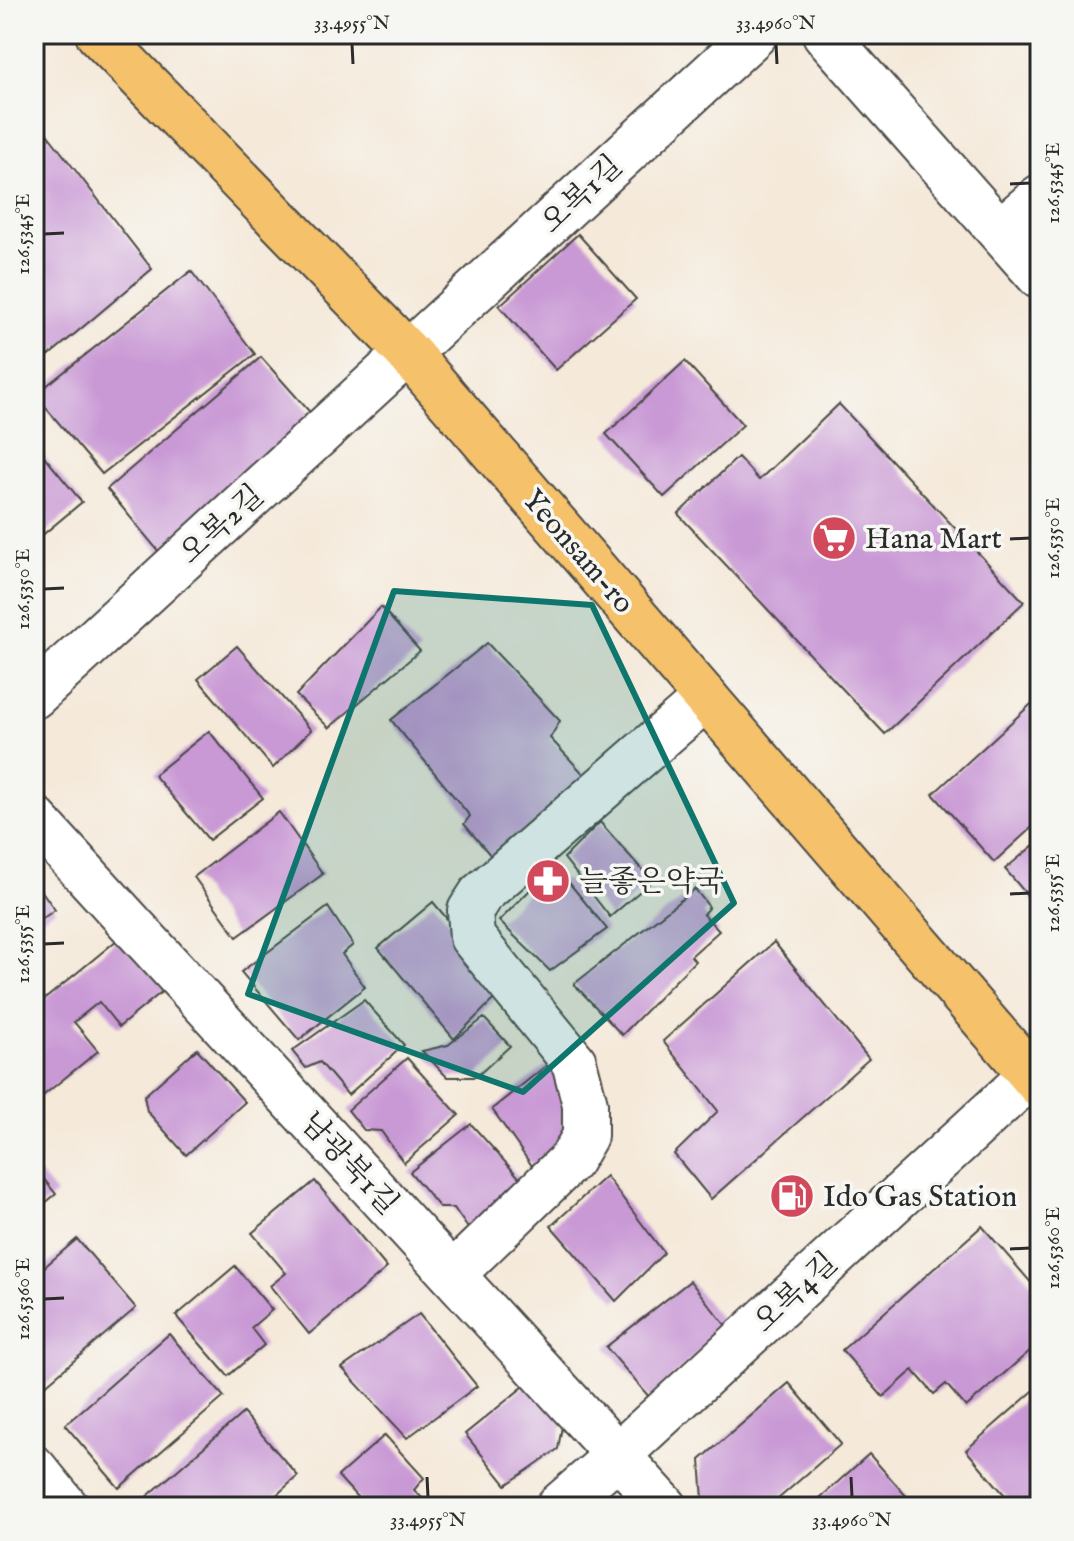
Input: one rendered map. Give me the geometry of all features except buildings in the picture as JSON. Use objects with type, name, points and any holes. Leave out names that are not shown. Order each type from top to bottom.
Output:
[{"type":"main road","name":"Yeonsam-ro","points":[[98,34],[408,353],[1037,1075]]},
{"type":"street","name":"오복1길","points":[[408,353],[755,34]]},
{"type":"street","points":[[825,34],[1040,277]]},
{"type":"street","points":[[1000,231],[1040,197]]},
{"type":"street","name":"오복2길","points":[[34,696],[408,353]]},
{"type":"street","points":[[453,1274],[571,1160],[585,1136],[585,1104],[574,1062],[472,937],[470,911],[481,894],[706,698]]},
{"type":"street","name":"남광북1길","points":[[34,818],[665,1507]]},
{"type":"street","name":"오복4길","points":[[558,1507],[1037,1075]]},
{"type":"highlighted area","points":[[394,591],[592,605],[734,903],[523,1092],[248,994]]},
{"type":"place","name":"Hana Mart","points":[[834,538]]},
{"type":"place","name":"늘좋은약국","points":[[548,881]]},
{"type":"place","name":"Ido Gas Station","points":[[792,1196]]}]
